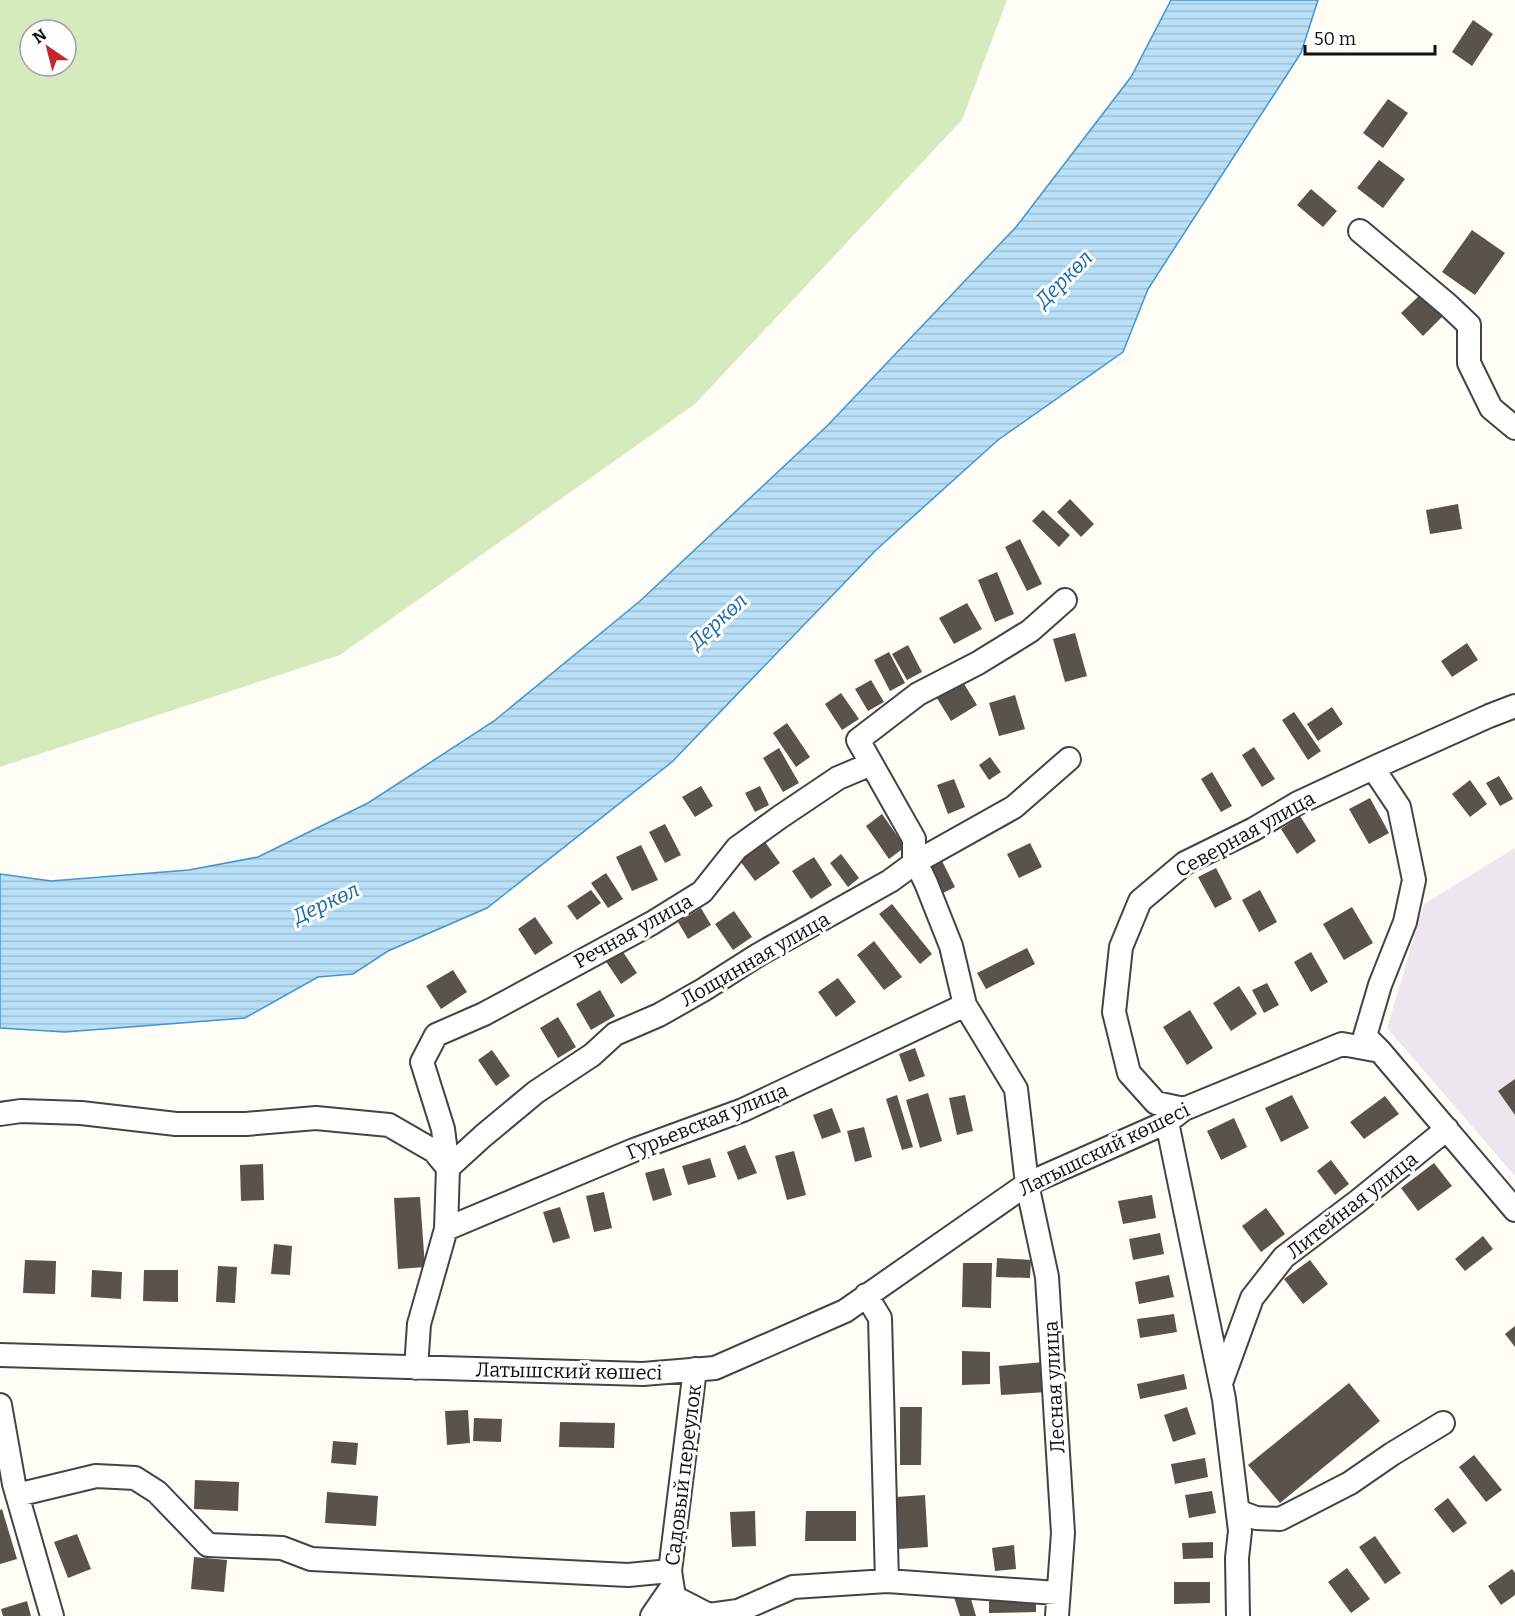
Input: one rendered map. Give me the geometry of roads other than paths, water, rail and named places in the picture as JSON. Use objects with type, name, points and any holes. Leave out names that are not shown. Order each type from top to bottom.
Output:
[{"type":"street","points":[[1360,231],[1469,325],[1469,363],[1491,408],[1515,428]]},
{"type":"street","name":"Лесная улица","points":[[1057,1616],[1062,1533],[1047,1277],[1027,1184],[1016,1089],[965,1005],[951,946],[914,858],[914,838],[858,740],[918,694],[978,663],[1030,631],[1065,600]]},
{"type":"street","name":"Северная улица","points":[[1175,1115],[1155,1103],[1130,1073],[1113,1012],[1121,947],[1140,901],[1185,863],[1254,829],[1298,803],[1515,706]]},
{"type":"street","name":"Лощинная улица","points":[[448,1168],[527,1100],[592,1055],[615,1034],[660,1015],[758,955],[890,881],[916,862],[1014,807],[1069,759]]},
{"type":"street","name":"Речная улица","points":[[448,1168],[443,1129],[422,1062],[436,1035],[484,1014],[652,923],[702,892],[737,848],[838,778],[871,764]]},
{"type":"street","points":[[1373,768],[1399,807],[1414,880],[1405,922],[1380,985],[1365,1036],[1515,1210]]},
{"type":"street","name":"Гурьевская улица","points":[[446,1229],[634,1150],[743,1110],[965,1005]]},
{"type":"street","name":"Латышский көшесі","points":[[0,1355],[643,1374],[715,1368],[845,1311],[1027,1184],[1175,1115],[1342,1044],[1380,1051]]},
{"type":"street","points":[[0,1114],[21,1111],[71,1113],[176,1124],[234,1124],[316,1118],[389,1125],[434,1151],[448,1168],[446,1229],[419,1324],[416,1368]]},
{"type":"street","name":"Литейная улица","points":[[1175,1115],[1221,1384],[1238,1511],[1240,1531],[1238,1616]]},
{"type":"street","name":"Литейная улица","points":[[1221,1384],[1252,1298],[1284,1257],[1447,1129]]},
{"type":"street","points":[[866,1296],[879,1318],[887,1581]]},
{"type":"street","name":"Садовый переулок","points":[[673,1592],[695,1370]]},
{"type":"street","points":[[0,1405],[14,1484],[52,1616]]},
{"type":"street","points":[[1238,1511],[1256,1518],[1280,1519],[1350,1483],[1443,1423]]},
{"type":"street","points":[[17,1495],[96,1476],[135,1478],[157,1492],[208,1545],[282,1548],[311,1559],[628,1575],[673,1592],[709,1615],[738,1611],[793,1587],[887,1581],[1058,1593]]},
{"type":"street","points":[[652,1616],[673,1592]]},
{"type":"water","name":"Деркөл","points":[[1171,0],[1318,0],[1301,53],[1148,289],[1123,352],[998,440],[876,550],[672,762],[487,908],[388,951],[353,974],[318,977],[245,1018],[65,1032],[0,1028],[0,874],[51,881],[189,870],[258,857],[368,803],[494,721],[640,601],[828,425],[1016,227],[1131,77]]}]
